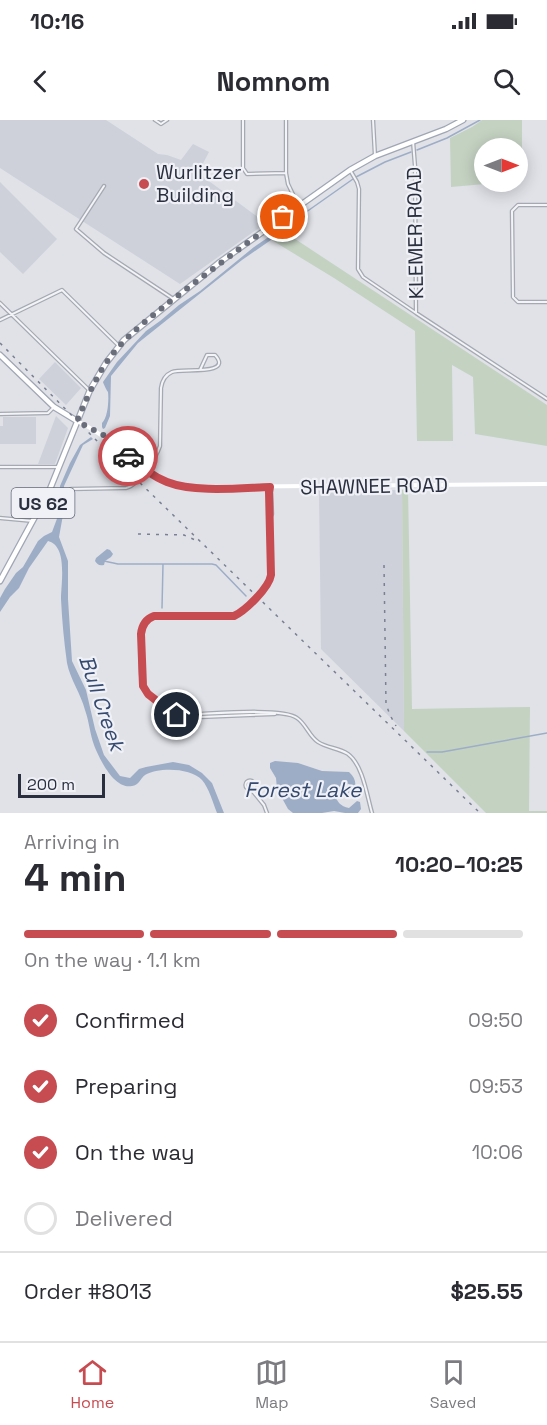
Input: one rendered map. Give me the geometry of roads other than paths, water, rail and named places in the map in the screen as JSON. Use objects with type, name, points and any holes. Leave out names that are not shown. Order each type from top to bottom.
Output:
[{"type":"main road","name":"US 62","points":[[0,581],[50,489],[90,390],[101,370],[119,346],[227,257],[350,171],[375,156],[446,129],[463,120]]},
{"type":"main road","points":[[0,355],[54,407],[77,421]]},
{"type":"main road","name":"SHAWNEE ROAD","points":[[77,421],[105,436],[146,470],[168,482],[191,487],[547,484]]},
{"type":"street","points":[[155,120],[161,124],[167,120]]},
{"type":"street","points":[[243,120],[243,168],[247,174],[286,173]]},
{"type":"street","points":[[286,120],[286,173],[288,184],[299,206]]},
{"type":"street","points":[[373,120],[375,156]]},
{"type":"street","name":"KLEMER ROAD","points":[[413,141],[416,313],[547,399]]},
{"type":"street","points":[[350,171],[357,182],[358,189],[358,269],[363,277],[416,313]]},
{"type":"street","points":[[104,186],[76,229],[104,253],[174,299]]},
{"type":"street","points":[[547,205],[518,205],[512,210],[513,297],[518,302],[547,302]]},
{"type":"street","points":[[0,320],[62,290],[119,346]]},
{"type":"street","points":[[0,303],[90,390]]},
{"type":"street","points":[[71,489],[129,488],[134,485],[160,446],[160,388],[163,381],[173,372],[214,369],[219,366],[218,357],[207,355],[200,370]]},
{"type":"street","points":[[0,414],[48,413],[54,407]]},
{"type":"street","points":[[0,467],[60,467]]},
{"type":"street","points":[[270,487],[272,492],[270,581],[267,586],[241,612],[231,616],[154,616],[148,619],[141,634],[144,689],[174,714],[182,716],[290,714],[298,718],[317,742],[344,752],[353,759],[360,771],[372,813]]},
{"type":"street","points":[[0,518],[33,521]]},
{"type":"street","points":[[251,789],[264,805],[267,813]]},
{"type":"water","points":[[292,221],[294,224],[242,260],[138,343],[111,376],[110,416],[103,429],[102,423],[107,413],[108,392],[103,382],[117,362],[146,331],[254,247]]},
{"type":"water","points":[[91,437],[93,439],[83,445],[64,486],[65,504],[59,537],[68,561],[72,661],[86,690],[104,755],[120,776],[130,778],[139,769],[146,767],[173,762],[189,765],[212,783],[224,813],[217,813],[209,791],[202,780],[190,773],[175,770],[151,772],[138,783],[125,786],[113,778],[103,765],[94,745],[88,719],[67,663],[61,599],[62,566],[61,557],[54,544],[48,541],[29,568],[19,588],[0,612],[0,598],[5,589],[23,567],[38,541],[52,532],[58,516],[60,486],[80,445]]},
{"type":"water","points":[[107,549],[113,554],[104,565],[99,565],[95,561],[96,558]]},
{"type":"water","name":"Forest Lake","points":[[275,761],[298,763],[322,771],[349,772],[355,782],[354,792],[349,798],[346,797],[345,793],[350,786],[345,783],[336,793],[337,801],[349,808],[357,801],[360,802],[361,809],[358,813],[334,811],[293,813],[288,809],[277,789],[276,778],[270,768],[270,763]]},
{"type":"waterway","points":[[417,150],[447,138],[480,120]]},
{"type":"waterway","points":[[356,177],[411,152]]},
{"type":"waterway","points":[[292,222],[353,179]]},
{"type":"waterway","points":[[104,561],[118,564],[212,564],[216,565],[246,596]]},
{"type":"waterway","points":[[162,608],[163,564]]},
{"type":"waterway","points":[[427,752],[442,752],[547,733]]},
{"type":"railway","points":[[0,343],[102,446],[480,813]]},
{"type":"railway","points":[[138,534],[184,535],[195,540]]},
{"type":"railway","points":[[384,565],[386,704],[396,726]]},
{"type":"place","name":"Wurlitzer Building","points":[[144,184]]},
{"type":"water label","name":"Bull Creek","points":[[102,703]]}]
